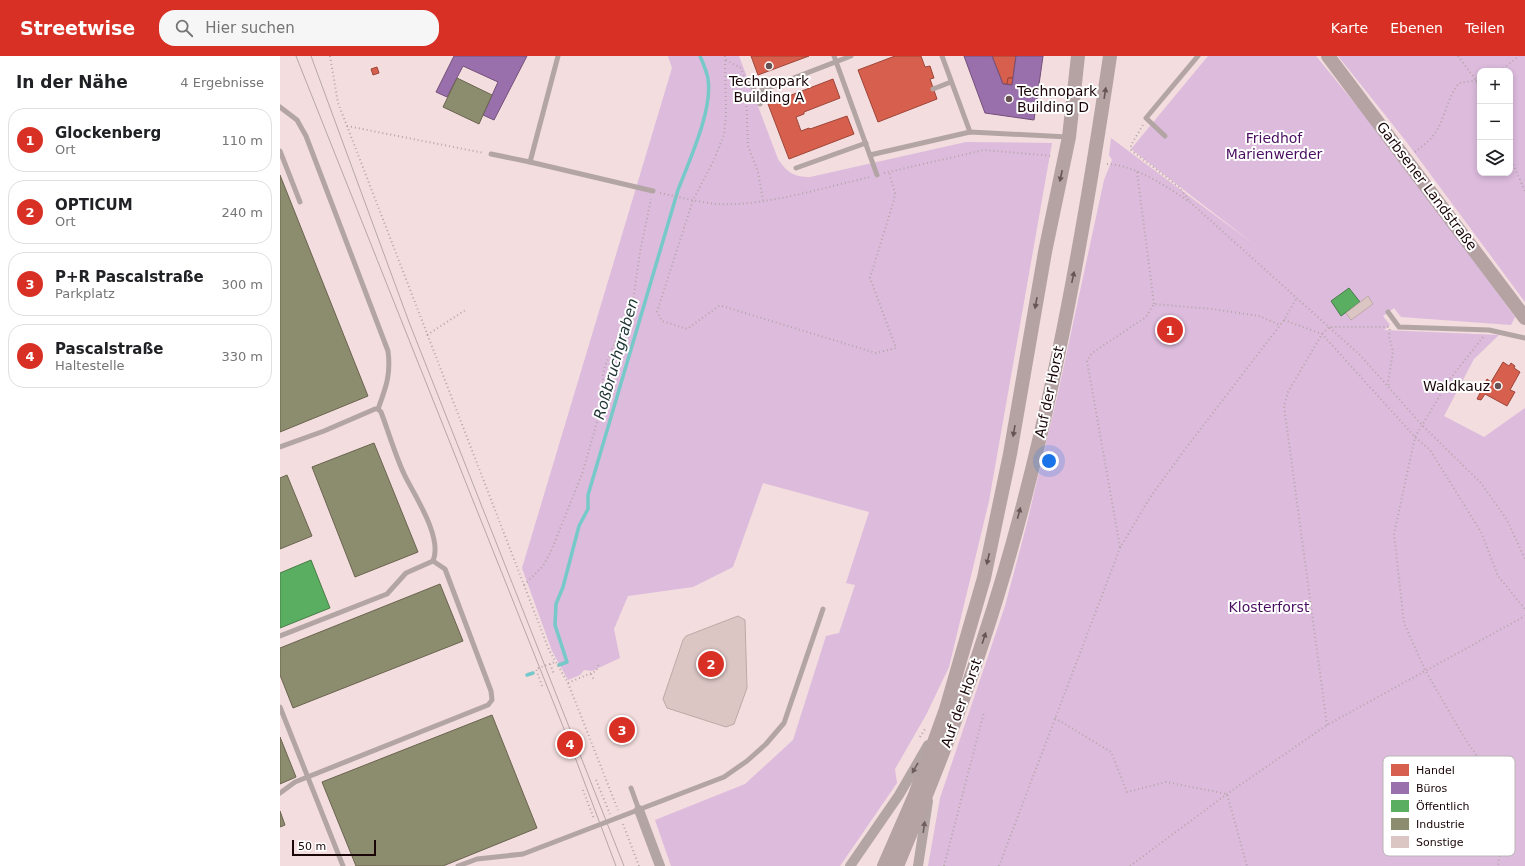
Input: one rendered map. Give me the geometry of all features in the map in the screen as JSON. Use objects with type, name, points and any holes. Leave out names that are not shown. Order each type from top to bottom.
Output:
[{"type":"street","name":"Auf der Horst","points":[[884,866],[915,795],[946,709],[974,614],[997,520],[1044,259],[1069,137],[1078,56]]},
{"type":"street","name":"Auf der Horst","points":[[897,866],[930,788],[983,640],[1001,582],[1034,457],[1077,259],[1110,56]]},
{"type":"street","name":"Garbsener Landstraße","points":[[1328,56],[1525,318]]},
{"type":"street","name":"Auf der Horst","points":[[850,866],[899,795],[946,709]]},
{"type":"street","name":"Auf der Horst","points":[[918,866],[930,788]]},
{"type":"street","points":[[639,810],[660,866]]},
{"type":"lane","points":[[530,162],[558,56]]},
{"type":"lane","points":[[755,92],[835,59],[851,56]]},
{"type":"lane","points":[[942,56],[970,132]]},
{"type":"lane","points":[[1165,136],[1146,118],[1198,56]]},
{"type":"lane","points":[[835,59],[878,175]]},
{"type":"lane","points":[[750,80],[760,104]]},
{"type":"lane","points":[[933,89],[951,82]]},
{"type":"lane","points":[[280,107],[297,120],[306,136],[388,351],[390,367],[389,381],[378,409]]},
{"type":"lane","points":[[870,155],[970,132],[1069,137]]},
{"type":"lane","points":[[796,168],[866,142]]},
{"type":"lane","points":[[280,151],[300,202]]},
{"type":"lane","points":[[491,154],[653,191]]},
{"type":"lane","points":[[1388,312],[1399,327],[1489,330],[1525,338]]},
{"type":"lane","points":[[280,447],[324,431],[374,409],[378,409]]},
{"type":"lane","points":[[280,636],[387,594],[406,573],[433,560],[436,554],[435,541],[414,491],[405,476],[381,412],[378,409]]},
{"type":"lane","points":[[280,793],[290,784],[467,714],[488,705],[492,700],[491,691],[445,570],[433,560]]},
{"type":"lane","points":[[458,866],[477,859],[523,854],[724,777],[747,761],[766,744],[784,723],[823,609]]},
{"type":"lane","points":[[280,706],[343,866]]},
{"type":"lane","points":[[631,788],[639,810]]},
{"type":"path","points":[[330,56],[338,103],[524,585],[555,662],[568,683],[639,866]]},
{"type":"path","points":[[725,56],[726,116],[724,136],[713,162],[693,200],[657,312],[662,321],[687,329],[719,306],[722,306],[876,353],[896,348],[870,278],[894,200],[895,193],[890,172]]},
{"type":"path","points":[[1406,159],[1433,136],[1444,113],[1451,93],[1459,83],[1476,80],[1458,56]]},
{"type":"path","points":[[1504,68],[1519,56]]},
{"type":"path","points":[[725,59],[741,68],[745,83]]},
{"type":"path","points":[[746,91],[748,146],[757,168],[763,200]]},
{"type":"path","points":[[1146,118],[1131,145],[1131,150],[1179,187],[1191,203]]},
{"type":"path","points":[[347,126],[491,154]]},
{"type":"path","points":[[669,195],[717,204],[738,204],[878,175],[984,150],[1054,156]]},
{"type":"path","points":[[1106,164],[1137,172],[1161,182],[1191,203],[1360,355],[1422,424],[1481,483],[1507,520],[1525,559]]},
{"type":"path","points":[[1513,164],[1525,191]]},
{"type":"path","points":[[1120,548],[1087,361],[1092,353],[1146,317],[1154,304],[1137,172]]},
{"type":"path","points":[[524,585],[543,566],[552,549],[582,474],[602,404],[603,375],[605,366],[634,301],[640,252],[653,191]]},
{"type":"path","points":[[999,866],[1120,548],[1149,499],[1284,320],[1296,299]]},
{"type":"path","points":[[1154,304],[1212,309],[1259,316],[1280,325]]},
{"type":"path","points":[[427,335],[467,309]]},
{"type":"path","points":[[1284,320],[1322,334],[1414,436],[1430,450],[1481,532],[1498,576],[1525,609]]},
{"type":"path","points":[[1327,725],[1284,406],[1288,392],[1322,334],[1329,327],[1399,327]]},
{"type":"path","points":[[1390,327],[1389,337],[1393,351],[1388,383],[1390,388]]},
{"type":"path","points":[[1477,756],[1465,739],[1425,670],[1404,622],[1394,534],[1414,436],[1450,379],[1489,330]]},
{"type":"path","points":[[1130,866],[1227,794],[1327,725],[1525,616]]},
{"type":"path","points":[[542,686],[536,669],[555,662]]},
{"type":"path","points":[[550,664],[554,674]]},
{"type":"path","points":[[568,683],[596,672],[599,664]]},
{"type":"path","points":[[591,674],[594,680]]},
{"type":"path","points":[[944,866],[984,712]]},
{"type":"path","points":[[1055,718],[1111,752],[1127,792],[1166,782],[1227,794]]},
{"type":"path","points":[[920,738],[926,726]]},
{"type":"path","points":[[596,780],[606,803]]},
{"type":"path","points":[[583,790],[592,814]]},
{"type":"path","points":[[1227,794],[1247,866]]},
{"type":"path","points":[[1498,866],[1499,856]]},
{"type":"green space","points":[[668,56],[739,56],[778,159],[788,171],[800,176],[810,177],[966,142],[1052,143],[989,501],[949,667],[926,715],[895,769],[897,783],[840,866],[671,866],[655,820],[745,784],[793,740],[826,636],[839,633],[855,585],[846,583],[869,512],[763,483],[733,567],[693,587],[628,596],[614,629],[620,658],[592,671],[584,670],[580,675],[568,680],[552,651],[522,568],[672,68]]},
{"type":"green space","name":"Klosterforst","points":[[1208,56],[1316,56],[1389,145],[1515,317],[1511,325],[1401,317],[1394,308],[1383,316],[1390,325],[1384,330],[1499,335],[1474,359],[1444,416],[1484,437],[1525,408],[1525,866],[928,866],[940,798],[1005,606],[1026,527],[1058,393],[1104,180],[1112,160],[1109,155],[1111,138],[1255,245],[1131,149]]},
{"type":"green space","points":[[1338,56],[1525,56],[1525,302],[1405,140]]},
{"type":"building: Handel","name":"Technopark Building A","points":[[751,56],[809,56],[758,75]]},
{"type":"building: Handel","points":[[895,56],[921,56],[925,67],[930,66],[934,78],[930,79],[937,99],[878,122],[858,70]]},
{"type":"building: Handel","points":[[992,56],[1016,56],[1013,78],[1008,78],[1007,84],[1003,84]]},
{"type":"building: Handel","points":[[377,67],[379,73],[373,75],[371,69]]},
{"type":"building: Handel","points":[[1008,78],[1013,78],[1012,85],[1007,84]]},
{"type":"building: Handel","points":[[833,79],[840,98],[804,112],[804,114],[796,117],[801,131],[847,116],[854,134],[789,159],[768,104]]},
{"type":"building: Handel","name":"Waldkauz","points":[[1503,362],[1509,366],[1511,363],[1515,366],[1514,368],[1520,372],[1510,390],[1515,392],[1507,406],[1485,394],[1481,400],[1477,399],[1487,379],[1491,382]]},
{"type":"building: Büros","points":[[454,56],[527,56],[494,120],[483,115],[498,82],[463,66],[447,97],[436,92]]},
{"type":"building: Büros","name":"Technopark Building D","points":[[964,56],[992,56],[1003,84],[1012,85],[1016,56],[1043,56],[1034,120],[985,113]]},
{"type":"building: Öffentlich","points":[[1349,288],[1360,302],[1341,316],[1331,301]]},
{"type":"building: Öffentlich","points":[[311,560],[330,608],[280,628],[280,573]]},
{"type":"building: Industrie","points":[[457,78],[492,95],[479,124],[443,107]]},
{"type":"building: Industrie","points":[[280,175],[368,396],[280,432]]},
{"type":"building: Industrie","points":[[374,443],[418,552],[355,577],[312,467]]},
{"type":"building: Industrie","points":[[287,475],[312,536],[280,549],[280,478]]},
{"type":"building: Industrie","points":[[440,584],[463,641],[293,708],[280,675],[280,648]]},
{"type":"building: Industrie","points":[[492,715],[537,828],[443,866],[356,866],[322,782]]},
{"type":"building: Industrie","points":[[280,737],[296,777],[280,784]]},
{"type":"building: Industrie","points":[[280,811],[285,825],[280,827]]},
{"type":"building: Sonstige","points":[[1368,296],[1373,304],[1351,320],[1346,313]]},
{"type":"building: Sonstige","points":[[738,616],[745,620],[747,688],[734,724],[726,727],[667,708],[663,699],[683,640],[686,636]]},
{"type":"waterway","name":"Roßbruchgraben","points":[[559,665],[567,662],[555,625],[556,604],[563,587],[579,526],[588,509],[588,495],[678,190],[704,120],[709,91],[706,70],[700,56]]},
{"type":"waterway","name":"Roßbruchgraben","points":[[527,675],[533,673]]},
{"type":"tram line","points":[[296,56],[570,744],[616,866]]},
{"type":"tram line","points":[[311,56],[409,322],[624,866]]},
{"type":"place","name":"Technopark Building A","points":[[769,66]]},
{"type":"place","name":"Technopark Building D","points":[[1009,99]]},
{"type":"place","name":"Glockenberg","points":[[1170,330]]},
{"type":"place","name":"Waldkauz","points":[[1498,386]]},
{"type":"place","name":"OPTICUM","points":[[711,664]]},
{"type":"place","name":"P+R Pascalstraße","points":[[622,730]]},
{"type":"place","name":"Pascalstraße","points":[[570,744]]},
{"type":"park label","name":"Friedhof Marienwerder","points":[[1274,146]]}]
